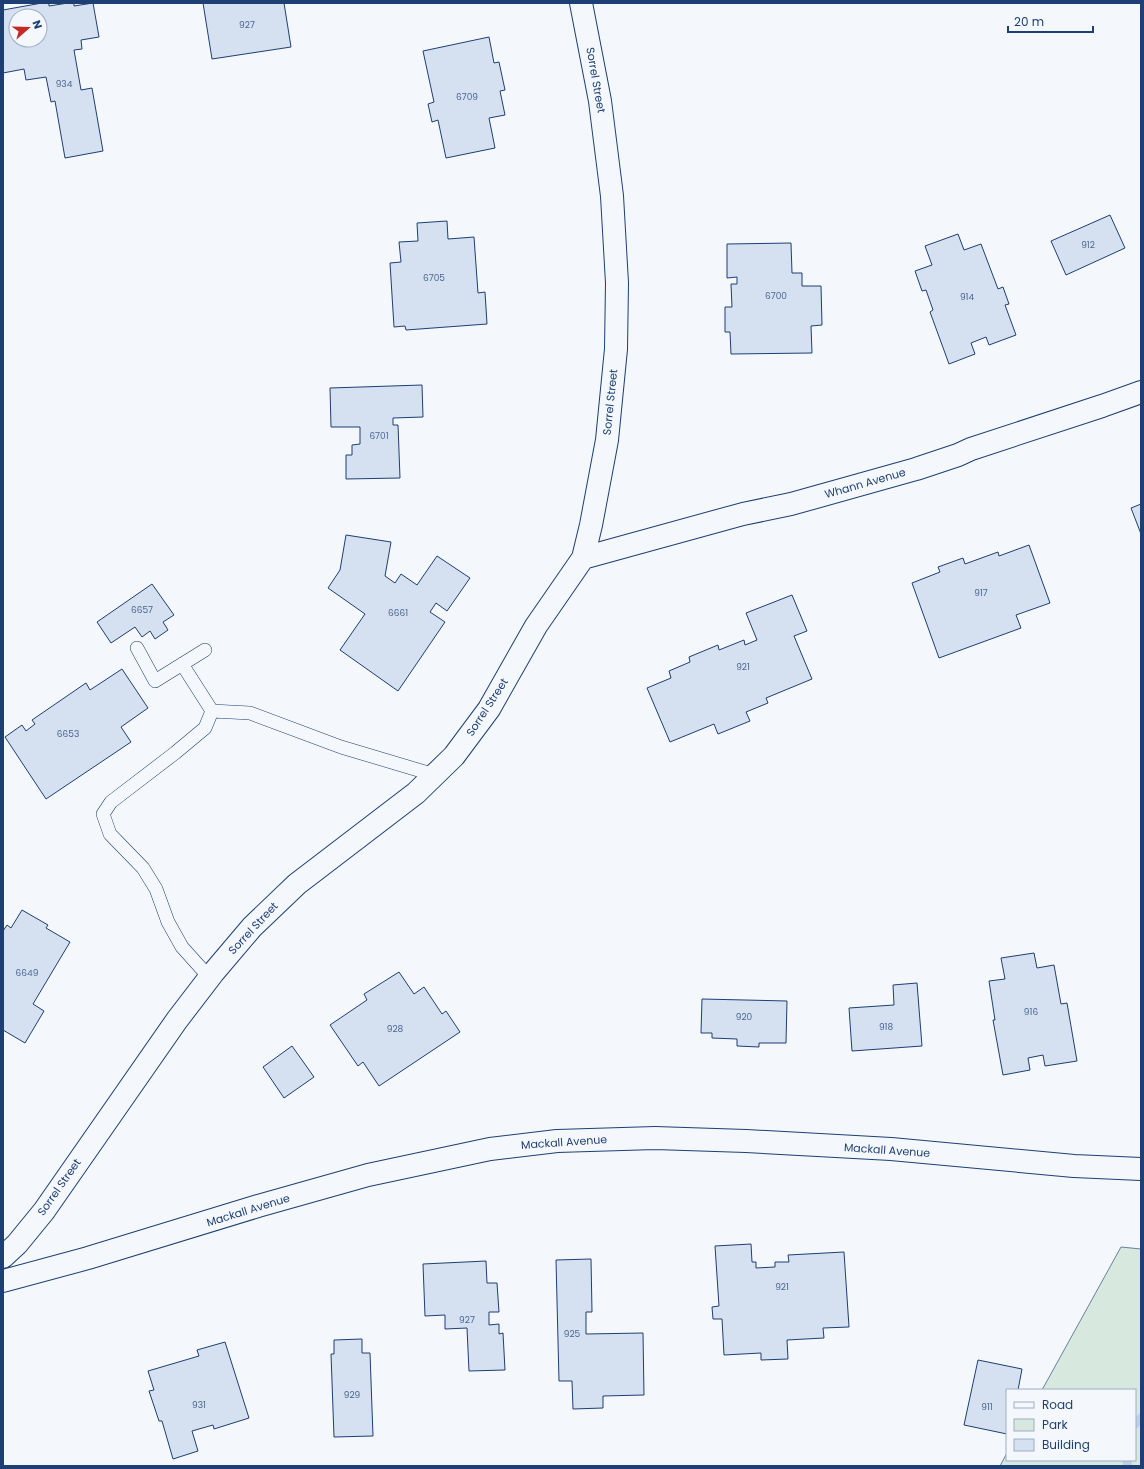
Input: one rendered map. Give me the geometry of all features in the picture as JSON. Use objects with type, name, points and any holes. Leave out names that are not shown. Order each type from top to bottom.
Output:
[{"type":"street","name":"Sorrel Street","points":[[3,1258],[17,1244],[44,1211],[177,1020],[209,977],[252,927],[298,884],[416,793],[454,756],[489,709],[536,626],[583,558],[591,525],[606,440],[616,349],[617,283],[612,196],[600,102],[581,3]]},
{"type":"street","name":"Whann Avenue","points":[[583,558],[743,514],[791,504],[916,469],[1141,392]]},
{"type":"street","name":"Mackall Avenue","points":[[3,1281],[88,1258],[258,1206],[368,1175],[490,1149],[557,1141],[655,1138],[746,1141],[891,1149],[1074,1166],[1141,1169]]},
{"type":"lane","points":[[137,648],[155,681],[205,650]]},
{"type":"lane","points":[[182,664],[212,711]]},
{"type":"lane","points":[[212,711],[250,713],[341,747],[435,775]]},
{"type":"lane","points":[[209,977],[182,947],[168,922],[156,889],[143,868],[110,834],[103,814],[111,802],[205,728],[212,711]]},
{"type":"green space","points":[[1121,1247],[1141,1249],[1141,1466],[1000,1466],[1006,1455],[1006,1461],[1136,1461],[1136,1389],[1043,1389]]},
{"type":"building","points":[[42,3],[49,3],[49,6],[74,3],[74,6],[93,3],[99,37],[81,40],[82,49],[74,50],[81,90],[92,88],[103,151],[65,158],[55,101],[51,102],[46,77],[26,80],[24,69],[3,73],[3,10],[8,9],[8,48],[48,48],[48,8],[14,8]]},
{"type":"building","points":[[203,3],[284,3],[291,47],[212,59]]},
{"type":"building","points":[[489,37],[494,63],[499,62],[505,90],[500,91],[505,115],[489,118],[495,148],[446,158],[438,120],[432,122],[428,104],[434,102],[423,51]]},
{"type":"building","points":[[1110,215],[1125,248],[1066,275],[1051,241]]},
{"type":"building","points":[[447,221],[448,239],[474,237],[478,293],[485,292],[487,324],[406,330],[405,326],[394,327],[390,263],[401,262],[399,242],[418,241],[417,223]]},
{"type":"building","points":[[958,234],[964,250],[981,244],[998,289],[1003,287],[1009,304],[1005,305],[1016,335],[989,345],[986,337],[971,343],[975,354],[949,364],[930,312],[933,310],[926,290],[922,291],[915,271],[932,265],[925,246]]},
{"type":"building","points":[[791,243],[792,273],[802,273],[802,286],[821,286],[822,325],[811,326],[812,353],[731,354],[730,332],[725,332],[725,307],[732,307],[731,284],[737,284],[737,277],[727,278],[727,244]]},
{"type":"building","points":[[422,385],[423,417],[393,418],[393,425],[398,425],[400,478],[346,479],[346,455],[352,455],[352,445],[360,444],[360,427],[331,427],[330,388]]},
{"type":"building","points":[[1141,504],[1141,534],[1131,508]]},
{"type":"building","points":[[346,535],[391,542],[385,576],[395,583],[401,574],[417,585],[437,556],[470,578],[447,611],[436,603],[430,612],[445,622],[398,691],[340,650],[365,614],[328,588],[340,570]]},
{"type":"building","points":[[1029,545],[1050,603],[1016,615],[1021,628],[939,658],[912,583],[940,572],[938,567],[963,558],[965,564],[998,552],[999,556]]},
{"type":"building","points":[[152,584],[174,615],[163,622],[168,630],[155,639],[150,631],[142,637],[135,627],[111,643],[97,622]]},
{"type":"building","points":[[792,595],[807,631],[794,636],[812,679],[766,698],[768,703],[746,712],[750,721],[718,734],[714,724],[670,742],[647,688],[671,678],[669,671],[690,662],[689,657],[718,645],[719,650],[744,640],[745,645],[757,640],[746,613]]},
{"type":"building","points":[[122,669],[148,708],[121,727],[131,742],[46,799],[5,737],[22,725],[26,731],[35,724],[32,720],[86,683],[90,690]]},
{"type":"building","points":[[22,910],[48,925],[46,928],[70,942],[33,1004],[44,1011],[25,1043],[3,1030],[3,931],[7,925],[11,928]]},
{"type":"building","points":[[1034,953],[1037,968],[1054,965],[1061,1004],[1067,1003],[1077,1061],[1045,1066],[1043,1055],[1028,1058],[1030,1070],[1003,1075],[993,1020],[995,1020],[989,981],[1005,979],[1001,958]]},
{"type":"building","points":[[399,972],[414,994],[424,987],[442,1014],[446,1011],[460,1032],[379,1086],[363,1062],[358,1066],[330,1025],[367,1000],[364,994]]},
{"type":"building","points":[[917,983],[922,1046],[852,1051],[849,1008],[894,1005],[893,985]]},
{"type":"building","points":[[702,999],[787,1001],[786,1043],[759,1043],[759,1047],[737,1046],[737,1039],[712,1038],[712,1033],[701,1033]]},
{"type":"building","points":[[292,1046],[314,1077],[284,1098],[263,1067]]},
{"type":"building","points":[[751,1244],[752,1262],[756,1262],[756,1268],[775,1267],[775,1262],[789,1262],[788,1255],[844,1252],[849,1327],[823,1328],[824,1338],[787,1340],[788,1359],[761,1360],[761,1353],[724,1355],[722,1319],[713,1319],[712,1307],[719,1306],[715,1246]]},
{"type":"building","points":[[591,1259],[592,1312],[586,1312],[586,1334],[643,1333],[644,1395],[603,1396],[603,1408],[573,1409],[572,1381],[559,1381],[556,1260]]},
{"type":"building","points":[[486,1261],[487,1283],[497,1283],[499,1312],[489,1312],[489,1325],[499,1324],[499,1334],[503,1333],[505,1370],[469,1371],[467,1328],[445,1329],[445,1315],[425,1316],[423,1264]]},
{"type":"building","points":[[362,1339],[362,1353],[370,1353],[373,1436],[334,1437],[331,1354],[334,1354],[334,1340]]},
{"type":"building","points":[[225,1342],[249,1418],[214,1429],[213,1425],[192,1431],[198,1451],[173,1459],[162,1421],[159,1421],[149,1391],[154,1390],[148,1371],[199,1356],[197,1350]]},
{"type":"building","points":[[978,1360],[1022,1369],[1018,1389],[1006,1389],[1006,1434],[964,1425]]},
{"type":"waterway","points":[[1136,1423],[1141,1418]]},
{"type":"waterway","points":[[1127,1461],[1128,1466]]}]
